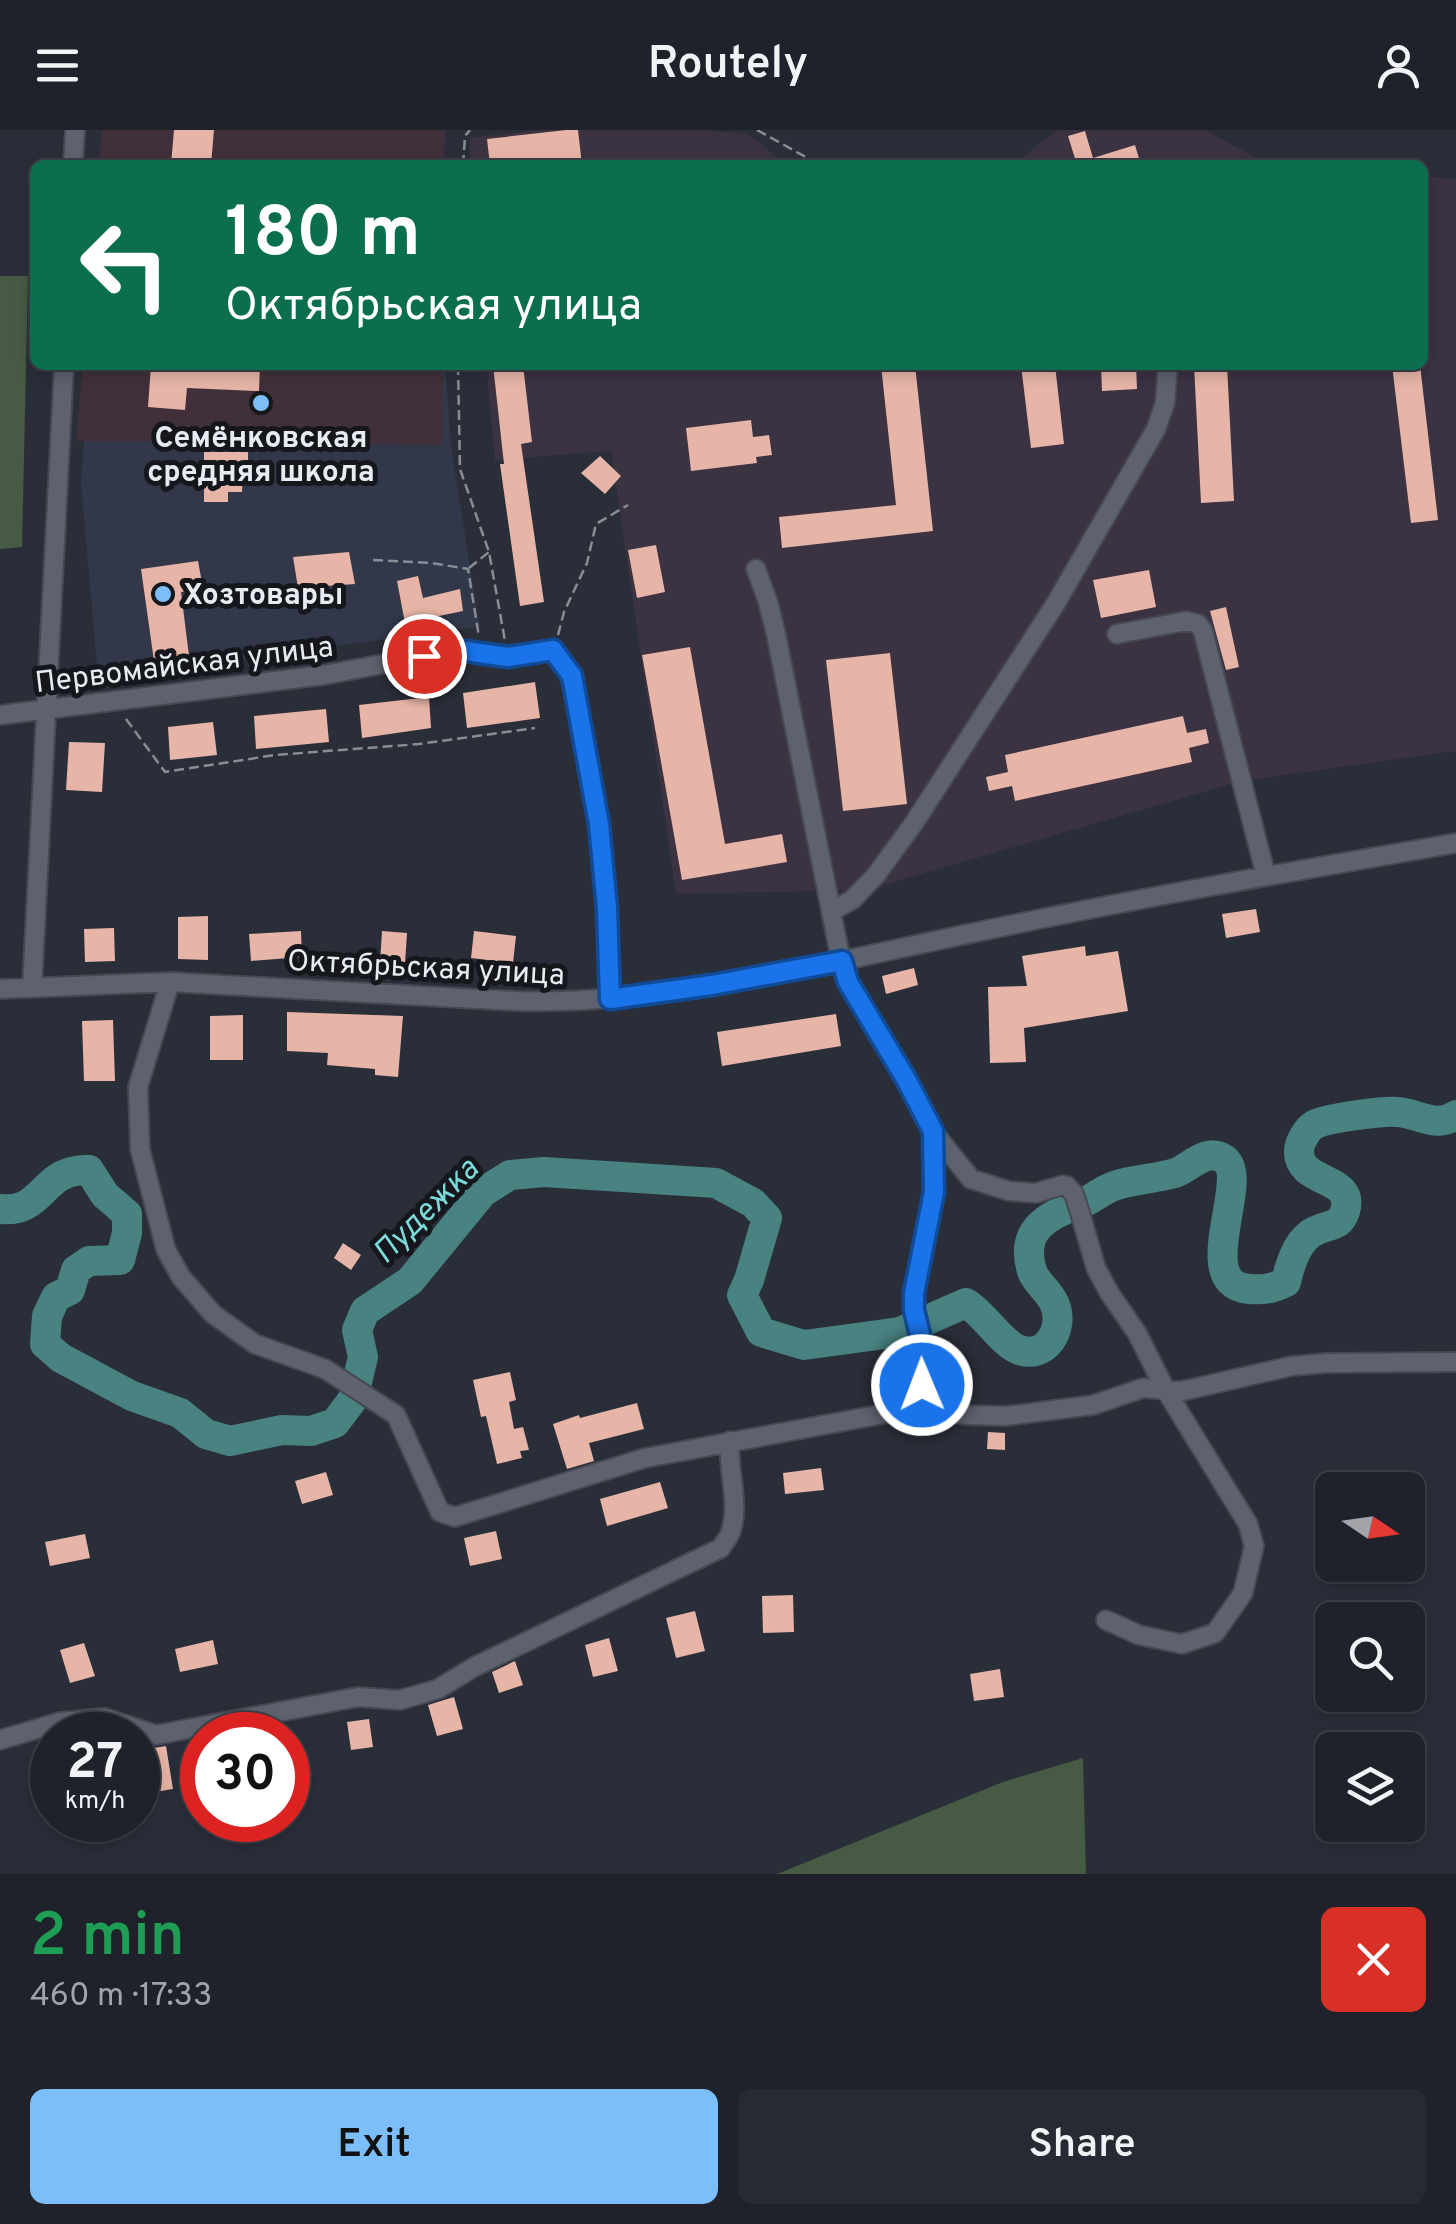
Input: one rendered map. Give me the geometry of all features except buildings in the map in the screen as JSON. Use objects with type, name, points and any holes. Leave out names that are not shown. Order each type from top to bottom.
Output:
[{"type":"street","points":[[73,160],[75,130]]},
{"type":"street","points":[[32,988],[64,370]]},
{"type":"street","points":[[832,911],[853,899],[876,875],[914,823],[1056,604],[1156,429],[1166,403],[1168,370]]},
{"type":"street","points":[[756,568],[776,634],[848,982],[933,1131],[971,1179],[1009,1191],[1036,1193],[1063,1185],[1074,1194],[1096,1268],[1137,1332],[1164,1390],[1248,1524],[1254,1546],[1243,1593],[1215,1634],[1182,1644],[1139,1635],[1106,1620]]},
{"type":"street","points":[[1118,634],[1186,620],[1198,624],[1203,631],[1266,876]]},
{"type":"street","name":"Первомайская улица","points":[[0,716],[324,675],[458,650],[508,657],[553,650]]},
{"type":"street","points":[[553,650],[572,676],[599,824],[610,999]]},
{"type":"street","name":"Октябрьская улица","points":[[0,989],[170,982],[516,1001],[610,999],[712,985],[1266,876],[1456,843]]},
{"type":"street","points":[[170,982],[138,1088],[140,1149],[166,1250],[181,1277],[213,1314],[255,1344],[324,1369],[396,1415],[440,1512],[455,1517],[645,1458],[921,1406],[966,1415],[1006,1416],[1093,1405],[1144,1388],[1182,1390],[1292,1366],[1456,1362]]},
{"type":"street","points":[[921,1406],[921,1339],[914,1310],[916,1277],[934,1192],[933,1131]]},
{"type":"street","points":[[0,1740],[60,1722],[105,1718],[156,1735],[358,1697],[400,1700],[438,1688],[721,1548],[730,1534],[734,1504],[728,1461],[730,1442]]},
{"type":"path","points":[[463,160],[465,136],[470,130]]},
{"type":"path","points":[[756,130],[811,160]]},
{"type":"path","points":[[458,370],[460,469],[489,552],[508,657]]},
{"type":"path","points":[[553,650],[564,612],[587,563],[596,524],[628,505]]},
{"type":"path","points":[[374,560],[468,569],[489,552]]},
{"type":"path","points":[[468,569],[482,654]]},
{"type":"path","points":[[114,702],[165,772],[275,755],[420,744],[534,728]]},
{"type":"shaded area","points":[[102,130],[445,130],[444,160],[99,160]]},
{"type":"shaded area","points":[[539,130],[702,130],[749,134],[780,160],[470,160],[470,138]]},
{"type":"shaded area","points":[[1057,130],[1205,130],[1260,160],[1019,160]]},
{"type":"shaded area","points":[[1428,176],[1456,179],[1456,751],[1241,781],[866,890],[676,894],[611,451],[495,460],[486,370],[1428,370]]},
{"type":"shaded area","name":"Семёнковская средняя школа","points":[[83,370],[443,370],[443,445],[76,441]]},
{"type":"shaded area","points":[[90,370],[445,370],[452,455],[480,627],[98,677],[81,483]]},
{"type":"green space","points":[[0,276],[28,276],[22,547],[0,549]]},
{"type":"green space","points":[[1083,1758],[1086,1874],[777,1874],[1003,1782]]},
{"type":"waterway","name":"Пудежка","points":[[1087,1201],[1121,1184],[1175,1173],[1211,1155],[1224,1159],[1231,1170],[1224,1269],[1232,1283],[1249,1289],[1272,1288],[1286,1282],[1303,1240],[1337,1223],[1345,1211],[1342,1191],[1307,1170],[1301,1162],[1300,1144],[1311,1127],[1320,1122],[1380,1113],[1405,1113],[1441,1121],[1456,1115]]},
{"type":"waterway","name":"Пудежка","points":[[0,1209],[26,1205],[61,1176],[89,1170],[105,1195],[127,1214],[127,1233],[120,1260],[89,1261],[76,1270],[70,1290],[56,1297],[47,1316],[45,1344],[61,1358],[132,1396],[180,1413],[206,1434],[230,1441],[282,1430],[311,1431],[335,1423],[353,1399],[363,1357],[357,1330],[365,1311],[410,1281],[483,1192],[510,1175],[544,1172],[716,1183],[753,1203],[767,1218],[742,1295],[761,1332],[804,1345],[900,1332],[966,1303],[1011,1345],[1027,1352],[1037,1351],[1051,1340],[1057,1312],[1032,1271],[1029,1249],[1039,1226],[1064,1210]]},
{"type":"place","name":"Семёнковская средняя школа","points":[[261,403]]},
{"type":"place","name":"Хозтовары","points":[[163,594]]},
{"type":"route","points":[[424,656],[458,650],[508,657],[553,650],[572,676],[599,824],[610,999],[842,961],[848,982],[933,1131],[934,1192],[914,1293],[922,1385]]}]
